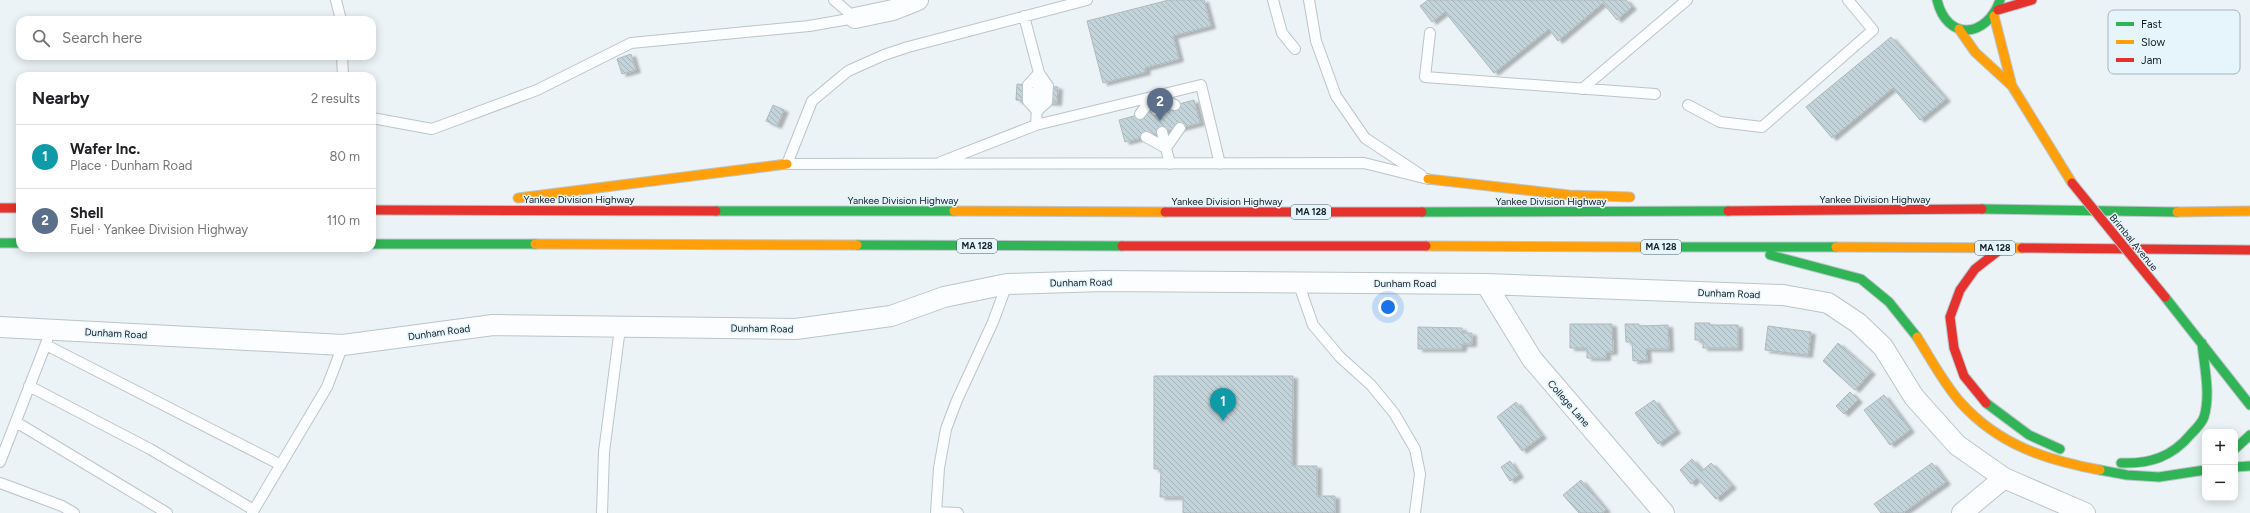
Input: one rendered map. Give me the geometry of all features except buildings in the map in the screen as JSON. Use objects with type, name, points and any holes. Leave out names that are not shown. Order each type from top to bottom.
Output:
[{"type":"main road","points":[[1959,29],[1969,30],[1988,24],[1996,13],[2000,0]]},
{"type":"main road","points":[[1996,13],[2032,0]]},
{"type":"main road","points":[[1936,1],[1944,19],[1959,29],[1975,52],[2012,86]]},
{"type":"main road","points":[[1996,13],[2012,86]]},
{"type":"main road","name":"Brimbal Avenue","points":[[2012,86],[2072,183],[2202,343],[2250,405]]},
{"type":"main road","points":[[424,210],[787,164]]},
{"type":"main road","points":[[1428,179],[1569,195],[1640,198]]},
{"type":"main road","points":[[1718,201],[1907,210]]},
{"type":"main road","points":[[2121,212],[2235,202]]},
{"type":"main road","points":[[0,208],[16,208]]},
{"type":"main road","name":"Yankee Division Highway","points":[[376,210],[1396,212],[2064,209],[2121,212],[2250,211]]},
{"type":"main road","points":[[0,243],[16,243]]},
{"type":"main road","name":"MA 128","points":[[376,244],[2002,248],[2250,250]]},
{"type":"main road","points":[[1740,248],[1860,279],[1889,302],[1913,331],[1960,402],[1986,428],[2025,450],[2066,464],[2127,475],[2158,477],[2202,470]]},
{"type":"main road","points":[[2002,248],[1975,269],[1960,290],[1950,317],[1954,348],[1964,376],[1988,405],[2029,435],[2070,453]]},
{"type":"main road","points":[[2114,462],[2142,464],[2172,455],[2204,419],[2206,389],[2202,343]]},
{"type":"main road","points":[[2238,446],[2250,435]]},
{"type":"main road","points":[[2177,474],[2202,464]]},
{"type":"main road","points":[[2238,467],[2250,466]]},
{"type":"street","points":[[855,18],[893,10],[918,0]]},
{"type":"street","name":"Dunham Road","points":[[0,327],[49,337],[344,345],[493,325],[620,328],[796,329],[891,316],[944,297],[1007,284],[1103,281],[1486,284],[1783,295],[1828,303],[1858,323],[1883,347],[1914,396],[1957,445],[2004,478],[2086,513]]},
{"type":"street","name":"College Lane","points":[[1486,284],[1532,359],[1664,513]]},
{"type":"street","points":[[1962,513],[2004,478]]},
{"type":"lane","points":[[336,0],[340,16]]},
{"type":"lane","points":[[834,0],[855,18]]},
{"type":"lane","points":[[1087,0],[908,47],[884,55],[848,71],[812,101],[787,164],[1364,163],[1428,179]]},
{"type":"lane","points":[[1272,0],[1282,33],[1295,49]]},
{"type":"lane","points":[[1309,0],[1316,41],[1336,96],[1365,138],[1428,179]]},
{"type":"lane","points":[[1582,89],[1687,0]]},
{"type":"lane","points":[[1688,105],[1720,122],[1762,127],[1874,30],[1848,0]]},
{"type":"lane","points":[[1024,16],[1039,73],[1048,86],[1047,102],[1037,111],[1036,125]]},
{"type":"lane","points":[[376,119],[432,129],[537,90],[631,43],[809,26],[855,18]]},
{"type":"lane","points":[[1430,33],[1426,77],[1655,94]]},
{"type":"lane","points":[[342,60],[343,72]]},
{"type":"lane","points":[[1037,111],[1028,101],[1028,85],[1039,73]]},
{"type":"lane","points":[[936,164],[1036,125],[1201,85],[1220,164]]},
{"type":"lane","points":[[1153,96],[1175,105]]},
{"type":"lane","points":[[1153,96],[1156,110]]},
{"type":"lane","points":[[1140,114],[1153,96]]},
{"type":"lane","points":[[1166,148],[1180,128]]},
{"type":"lane","points":[[1162,132],[1170,164]]},
{"type":"lane","points":[[1146,137],[1166,148]]},
{"type":"lane","points":[[1298,282],[1313,325],[1340,357],[1371,385],[1394,413],[1415,449],[1420,474],[1415,513]]},
{"type":"lane","points":[[958,513],[936,512],[939,468],[946,429],[957,400],[994,322],[1007,284]]},
{"type":"lane","points":[[602,513],[604,452],[620,328]]},
{"type":"lane","points":[[0,462],[49,337],[281,465]]},
{"type":"lane","points":[[30,386],[150,449],[253,511],[326,387],[344,345]]},
{"type":"lane","points":[[16,422],[167,513]]},
{"type":"lane","points":[[0,483],[62,506],[74,513]]},
{"type":"traffic: fast","points":[[1937,0],[1942,14],[1949,23],[1958,28],[1967,30],[1977,28],[1986,22],[1994,13],[2000,0]]},
{"type":"traffic: fast","points":[[1982,209],[2177,212]]},
{"type":"traffic: fast","points":[[716,211],[954,211]]},
{"type":"traffic: fast","points":[[1422,212],[1728,211]]},
{"type":"traffic: fast","points":[[0,243],[16,243]]},
{"type":"traffic: fast","points":[[376,244],[535,244]]},
{"type":"traffic: fast","points":[[857,245],[1122,246]]},
{"type":"traffic: fast","points":[[1647,247],[1836,247]]},
{"type":"traffic: fast","points":[[1770,255],[1861,279],[1889,302],[1917,337]]},
{"type":"traffic: fast","points":[[2165,297],[2250,405]]},
{"type":"traffic: fast","points":[[2121,463],[2142,462],[2160,458],[2168,454],[2184,442],[2202,421],[2207,399],[2202,343]]},
{"type":"traffic: fast","points":[[1986,403],[2029,435],[2060,449]]},
{"type":"traffic: fast","points":[[2238,446],[2250,435]]},
{"type":"traffic: fast","points":[[2238,467],[2250,466]]},
{"type":"traffic: fast","points":[[2100,470],[2127,475],[2159,477],[2202,470]]},
{"type":"traffic: slow","points":[[1994,16],[2012,86]]},
{"type":"traffic: slow","points":[[1959,29],[1975,52],[2012,86],[2072,183]]},
{"type":"traffic: slow","points":[[518,198],[787,164]]},
{"type":"traffic: slow","points":[[1428,179],[1569,195],[1630,197]]},
{"type":"traffic: slow","points":[[954,211],[1165,212]]},
{"type":"traffic: slow","points":[[2177,212],[2250,211]]},
{"type":"traffic: slow","points":[[535,244],[857,245]]},
{"type":"traffic: slow","points":[[1426,246],[1647,247]]},
{"type":"traffic: slow","points":[[1836,247],[2022,248]]},
{"type":"traffic: slow","points":[[1917,337],[1943,380],[1955,396],[1976,418],[1991,430],[2007,440],[2042,455],[2100,470]]},
{"type":"traffic: jam","points":[[1998,10],[2032,0]]},
{"type":"traffic: jam","points":[[2072,183],[2165,297]]},
{"type":"traffic: jam","points":[[0,208],[16,208]]},
{"type":"traffic: jam","points":[[1728,211],[1982,209]]},
{"type":"traffic: jam","points":[[376,210],[716,211]]},
{"type":"traffic: jam","points":[[1165,212],[1422,212]]},
{"type":"traffic: jam","points":[[1122,246],[1426,246]]},
{"type":"traffic: jam","points":[[1986,403],[1964,376],[1954,348],[1950,317],[1960,290],[1975,269],[2002,248]]},
{"type":"traffic: jam","points":[[2022,248],[2250,250]]},
{"type":"place","name":"Shell","points":[[1160,121]]},
{"type":"place","name":"Wafer Inc.","points":[[1223,421]]}]
